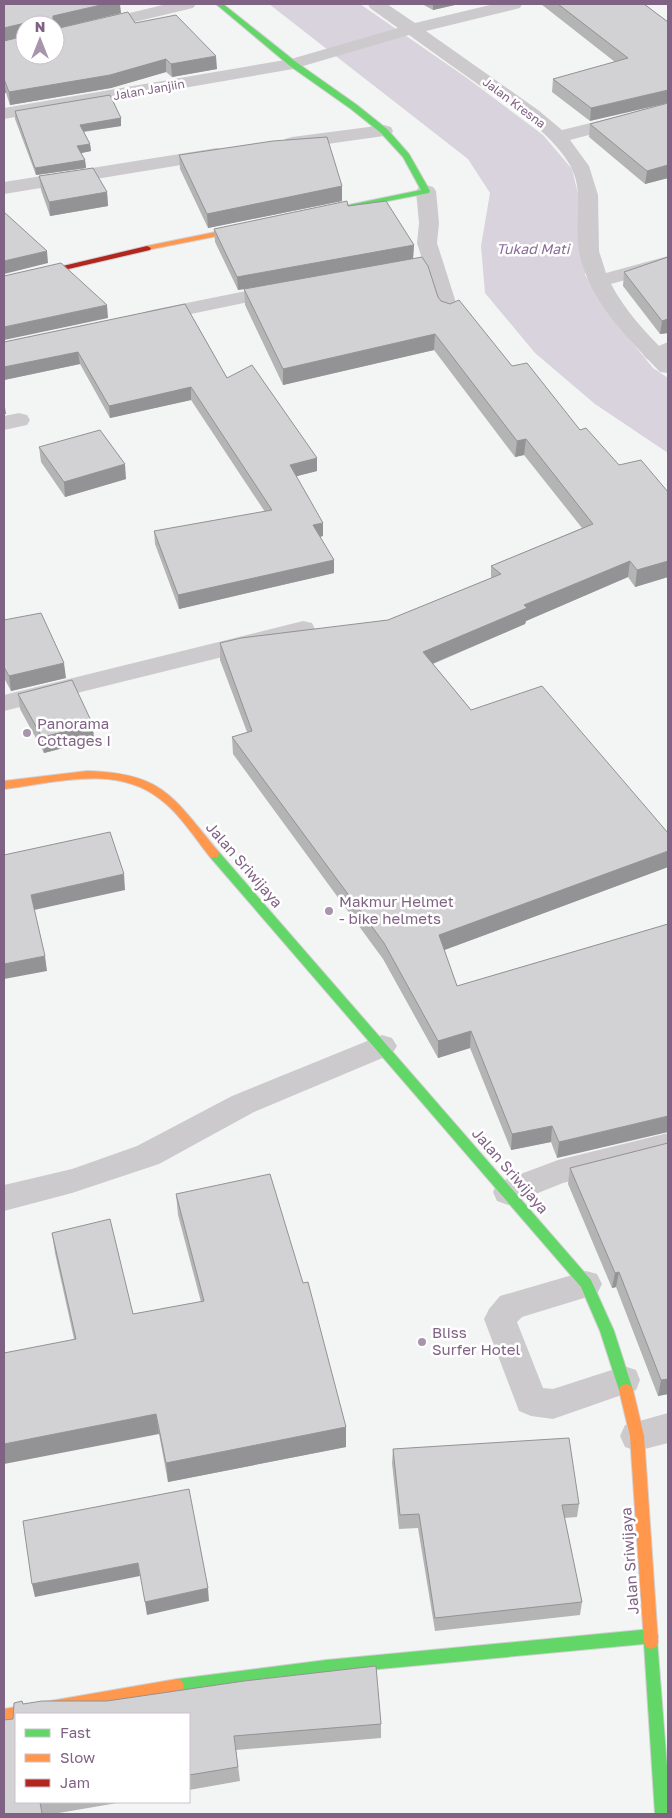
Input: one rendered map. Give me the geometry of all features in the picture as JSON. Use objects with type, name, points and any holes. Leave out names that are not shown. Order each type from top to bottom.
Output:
[{"type":"street","points":[[65,34],[187,4]]},
{"type":"street","points":[[219,4],[299,63],[384,131],[406,156],[426,191],[430,223],[427,243],[449,312]]},
{"type":"street","name":"Jalan Kresna","points":[[376,4],[408,30],[532,114],[558,137],[580,166],[588,195],[589,251],[599,281],[611,303],[629,327],[664,356]]},
{"type":"street","name":"Jalan Janjiin","points":[[4,114],[299,63],[408,30],[514,4]]},
{"type":"street","points":[[558,137],[668,109]]},
{"type":"street","points":[[278,145],[384,131]]},
{"type":"street","points":[[4,188],[238,151]]},
{"type":"street","points":[[318,213],[426,191]]},
{"type":"street","points":[[4,282],[113,255],[260,225]]},
{"type":"street","points":[[599,281],[668,262]]},
{"type":"street","points":[[373,273],[433,263]]},
{"type":"street","points":[[136,319],[298,287]]},
{"type":"street","points":[[4,702],[303,629]]},
{"type":"street","name":"Jalan Sriwijaya","points":[[4,785],[90,776],[119,778],[145,784],[164,796],[586,1284],[607,1331],[624,1380],[637,1436],[663,1814]]},
{"type":"street","points":[[4,1198],[72,1181],[148,1155],[243,1104],[382,1046]]},
{"type":"street","points":[[508,1192],[558,1172],[668,1145]]},
{"type":"street","points":[[586,1284],[511,1306],[500,1319],[531,1401],[553,1404],[624,1380]]},
{"type":"street","points":[[637,1436],[668,1428]]},
{"type":"street","points":[[21,1713],[162,1688],[294,1670],[651,1636]]},
{"type":"water","name":"Tukad Mati","points":[[269,4],[360,4],[467,78],[543,135],[572,169],[583,215],[585,275],[617,324],[653,368],[668,378],[668,453],[595,404],[535,353],[485,293],[481,246],[490,193],[468,159]]},
{"type":"building","points":[[4,4],[105,4],[57,15],[15,15],[15,25],[4,28]]},
{"type":"building","points":[[558,4],[644,4],[668,22],[668,90],[591,108],[553,79],[628,58]]},
{"type":"building","points":[[128,12],[135,23],[176,15],[216,56],[171,64],[166,59],[110,75],[9,92],[4,79],[4,41],[15,38],[15,65],[65,65],[65,27]]},
{"type":"building","points":[[110,95],[121,118],[80,125],[90,144],[77,146],[85,160],[35,168],[15,111]]},
{"type":"building","points":[[668,103],[668,165],[647,171],[590,124]]},
{"type":"building","points":[[327,137],[342,186],[207,214],[179,155],[273,141]]},
{"type":"building","points":[[93,168],[107,192],[49,202],[39,176]]},
{"type":"building","points":[[347,201],[348,206],[386,201],[414,245],[237,277],[214,229]]},
{"type":"building","points":[[4,212],[47,251],[4,261]]},
{"type":"building","points":[[422,257],[428,266],[441,301],[450,304],[459,300],[512,366],[527,363],[580,430],[586,428],[619,465],[641,460],[668,492],[668,561],[637,570],[630,561],[524,605],[527,608],[423,652],[471,710],[542,686],[668,833],[668,851],[439,935],[457,986],[668,924],[668,1116],[559,1142],[552,1126],[512,1134],[471,1031],[438,1041],[384,943],[232,737],[252,731],[220,643],[241,638],[388,620],[501,574],[491,566],[593,524],[526,439],[517,441],[435,334],[283,369],[244,289]]},
{"type":"building","points":[[668,257],[668,319],[662,321],[624,272]]},
{"type":"building","points":[[61,263],[107,305],[4,327],[4,276]]},
{"type":"building","points":[[185,304],[227,378],[252,365],[317,458],[290,465],[323,523],[313,525],[334,560],[178,595],[154,531],[272,510],[191,387],[109,406],[78,352],[4,367],[4,342]]},
{"type":"building","points":[[100,430],[125,464],[64,482],[39,447]]},
{"type":"building","points":[[41,613],[64,663],[9,676],[4,667],[4,620]]},
{"type":"building","points":[[72,680],[93,725],[42,737],[18,694]]},
{"type":"building","points":[[110,832],[124,874],[31,895],[45,956],[4,964],[4,855]]},
{"type":"building","points":[[668,1143],[668,1379],[661,1380],[619,1272],[615,1273],[570,1168]]},
{"type":"building","points":[[270,1174],[303,1283],[308,1282],[346,1427],[166,1463],[156,1414],[4,1444],[4,1353],[76,1339],[52,1233],[110,1219],[133,1314],[204,1301],[176,1194]]},
{"type":"building","points":[[569,1438],[579,1504],[562,1505],[582,1602],[435,1618],[419,1514],[400,1515],[393,1449]]},
{"type":"building","points":[[189,1489],[208,1588],[145,1602],[138,1563],[32,1584],[23,1521]]},
{"type":"building","points":[[376,1666],[381,1724],[234,1736],[238,1767],[190,1775],[190,1713],[15,1713],[15,1803],[40,1803],[42,1814],[4,1814],[4,1720],[13,1719],[14,1703],[22,1701],[23,1704],[42,1701],[107,1701],[244,1681]]},
{"type":"traffic: fast","points":[[219,4],[293,64],[354,107],[384,131],[406,156],[426,191],[329,211]]},
{"type":"traffic: fast","points":[[214,854],[586,1284],[607,1331],[626,1390]]},
{"type":"traffic: fast","points":[[177,1686],[326,1667],[651,1636]]},
{"type":"traffic: fast","points":[[651,1642],[663,1814]]},
{"type":"traffic: slow","points":[[147,248],[250,227]]},
{"type":"traffic: slow","points":[[4,785],[87,775],[129,779],[148,785],[171,802],[214,854]]},
{"type":"traffic: slow","points":[[626,1390],[637,1436],[651,1642]]},
{"type":"traffic: slow","points":[[21,1713],[177,1686]]},
{"type":"traffic: slow","points":[[4,1716],[15,1714]]},
{"type":"traffic: jam","points":[[4,282],[147,248]]},
{"type":"place","name":"Panorama Cottages I","points":[[27,733]]},
{"type":"place","name":"Makmur Helmet - bike helmets","points":[[329,911]]},
{"type":"place","name":"Bliss Surfer Hotel","points":[[422,1342]]}]
